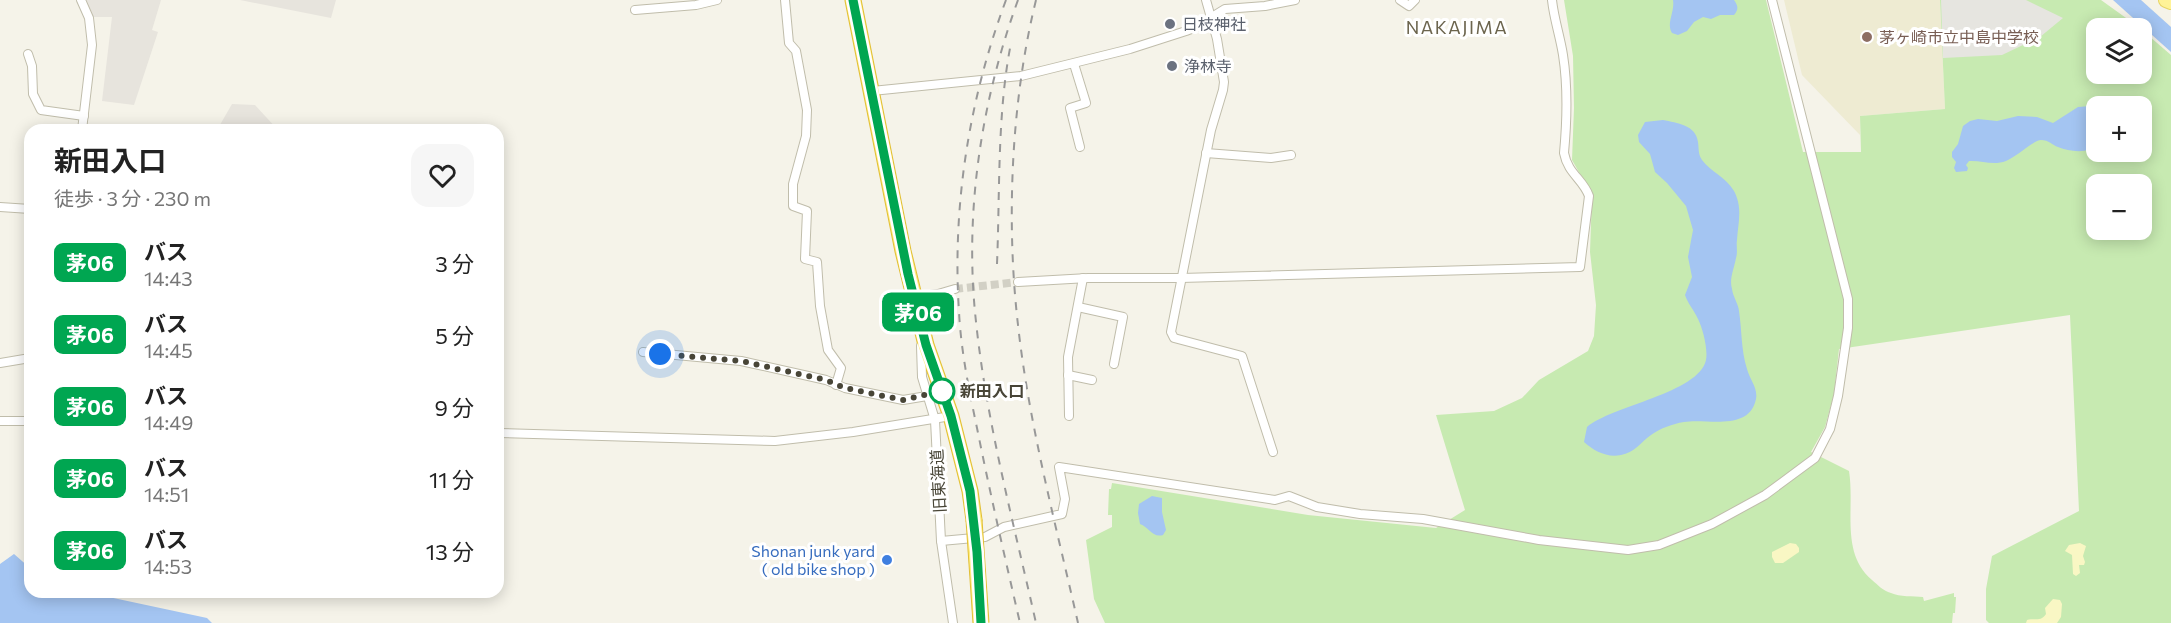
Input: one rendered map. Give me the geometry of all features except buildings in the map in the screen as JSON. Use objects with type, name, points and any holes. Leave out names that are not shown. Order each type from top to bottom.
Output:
[{"type":"highway","points":[[854,0],[914,297],[926,345],[951,416],[970,491],[981,623]]},
{"type":"main road","points":[[2166,0],[2171,2]]},
{"type":"street","points":[[81,0],[89,18],[92,45],[83,124]]},
{"type":"street","points":[[635,10],[696,5],[717,0]]},
{"type":"street","points":[[785,0],[789,43],[796,51],[807,110],[806,136],[793,184],[793,206],[807,211],[806,259],[817,262],[820,306],[828,350],[841,368],[836,385]]},
{"type":"street","points":[[1206,0],[1212,17],[1224,82],[1206,153],[1171,332],[1174,338],[1242,356],[1273,452]]},
{"type":"street","points":[[872,91],[1021,76],[1074,64],[1186,31],[1207,22],[1225,9],[1265,6],[1295,0]]},
{"type":"street","points":[[1400,0],[1409,6],[1415,0]]},
{"type":"street","points":[[1018,282],[1083,278],[1181,278],[1580,267],[1588,196],[1586,187],[1566,164],[1564,153],[1566,84],[1552,0]]},
{"type":"street","points":[[941,541],[985,537],[1004,526],[1062,514],[1065,499],[1059,467],[1275,500],[1288,496],[1317,507],[1423,519],[1539,540],[1628,550],[1670,541],[1712,524],[1765,495],[1815,458],[1830,429],[1838,396],[1848,328],[1848,299],[1772,0]]},
{"type":"street","points":[[28,54],[32,66],[33,94],[41,110],[84,116]]},
{"type":"street","points":[[1074,64],[1086,103],[1070,108],[1080,147]]},
{"type":"street","points":[[1206,153],[1271,158],[1291,155]]},
{"type":"street","points":[[0,207],[24,208]]},
{"type":"street","points":[[1069,416],[1068,357],[1083,278]]},
{"type":"street","points":[[914,297],[955,289]]},
{"type":"street","points":[[1078,307],[1123,317],[1114,364]]},
{"type":"street","name":"旧東海道","points":[[926,345],[921,346],[920,362],[935,420],[941,541],[952,623]]},
{"type":"street","points":[[643,352],[741,361],[903,400],[927,396]]},
{"type":"street","points":[[0,363],[24,359]]},
{"type":"street","points":[[1068,375],[1092,381]]},
{"type":"street","points":[[504,433],[775,441],[844,434],[951,416]]},
{"type":"street","points":[[0,421],[24,421]]},
{"type":"shaded area","points":[[84,0],[161,0],[152,30],[158,32],[134,105],[102,101],[112,17],[92,17]]},
{"type":"shaded area","points":[[240,0],[336,0],[331,18]]},
{"type":"shaded area","name":"茅ヶ崎市立中島中学校","points":[[1784,0],[1940,0],[1945,109],[1860,116],[1860,135],[1802,75]]},
{"type":"shaded area","points":[[1941,0],[2026,0],[2063,18],[2040,37],[2002,55],[1943,58]]},
{"type":"shaded area","points":[[232,104],[255,105],[272,124],[220,124]]},
{"type":"green space","points":[[1564,0],[1766,0],[1803,152],[1861,152],[1860,116],[1945,109],[1940,0],[2101,0],[2126,18],[2086,18],[2086,84],[2152,84],[2152,39],[2171,55],[2171,623],[1989,623],[1986,620],[1986,589],[1992,556],[2079,511],[2070,315],[1839,349],[1834,394],[1825,427],[1811,452],[1849,471],[1852,543],[1862,569],[1881,588],[1902,596],[1923,597],[1924,601],[1954,593],[1955,613],[1953,613],[1952,623],[1105,623],[1094,599],[1086,540],[1112,527],[1112,515],[1108,515],[1109,489],[1112,483],[1308,515],[1436,528],[1465,510],[1436,415],[1494,411],[1522,398],[1539,380],[1588,351],[1594,336],[1596,305],[1590,252],[1592,195],[1572,160],[1573,56]]},
{"type":"sand","points":[[1790,543],[1796,544],[1799,552],[1783,563],[1775,563],[1772,552]]},
{"type":"sand","points":[[2080,543],[2086,546],[2083,556],[2085,562],[2084,565],[2079,565],[2080,573],[2076,576],[2073,574],[2072,555],[2065,551],[2069,545]]},
{"type":"sand","points":[[2053,599],[2060,600],[2062,604],[2061,617],[2057,623],[2026,623],[2027,620],[2040,619],[2044,616],[2045,608]]},
{"type":"water","points":[[1673,0],[1734,0],[1737,9],[1734,15],[1720,15],[1711,19],[1703,17],[1694,22],[1687,31],[1678,35],[1672,33],[1670,29]]},
{"type":"water","points":[[2113,0],[2141,0],[2171,27],[2171,52],[2152,35],[2152,18],[2133,18]]},
{"type":"water","points":[[2086,106],[2086,150],[2070,150],[2041,140],[2006,161],[1996,163],[1969,161],[1966,165],[1967,171],[1956,172],[1954,168],[1956,162],[1952,157],[1952,152],[1958,144],[1963,126],[1970,121],[1978,119],[1997,121],[2018,116],[2037,117],[2053,123],[2078,107]]},
{"type":"water","points":[[1663,120],[1685,126],[1694,132],[1702,160],[1727,182],[1737,197],[1739,216],[1737,254],[1731,285],[1738,305],[1745,362],[1755,388],[1756,399],[1752,409],[1745,416],[1736,420],[1693,421],[1675,424],[1663,428],[1630,452],[1611,456],[1596,451],[1584,442],[1587,427],[1599,419],[1672,390],[1688,381],[1700,371],[1706,360],[1706,345],[1702,328],[1685,295],[1692,277],[1688,257],[1693,230],[1686,206],[1655,172],[1650,154],[1639,142],[1638,135],[1645,122]]},
{"type":"water","points":[[1152,496],[1162,498],[1166,530],[1163,535],[1159,536],[1140,524],[1138,513],[1139,504]]},
{"type":"water","points":[[14,554],[24,563],[24,598],[113,598],[207,618],[212,623],[0,623],[0,564]]},
{"type":"tunnel","points":[[955,289],[1018,282]]},
{"type":"railway","points":[[1006,0],[993,37],[973,114],[961,193],[957,272],[960,327],[968,385],[1020,623]]},
{"type":"railway","points":[[1018,0],[995,76],[979,154],[972,233],[972,273],[986,390],[1036,623]]},
{"type":"railway","points":[[1036,0],[1021,79],[1016,120],[1012,204],[1014,286],[1029,400],[1078,623]]},
{"type":"railway","points":[[997,264],[1001,125],[1011,43]]},
{"type":"bus line","name":"茅06","points":[[853,0],[908,274],[926,345],[951,416],[970,491],[977,552],[981,623]]},
{"type":"place","name":"日枝神社","points":[[1170,24]]},
{"type":"place","name":"茅ヶ崎市立中島中学校","points":[[1867,37]]},
{"type":"place","name":"浄林寺","points":[[1172,66]]},
{"type":"place","name":"新田入口","points":[[942,391]]},
{"type":"place","name":"Shonan junk yard ( old bike shop )","points":[[887,560]]},
{"type":"district","name":"NAKAJIMA","points":[[1457,28]]},
{"type":"route","points":[[660,354],[741,361],[826,380],[845,388],[903,400],[942,391]]}]
